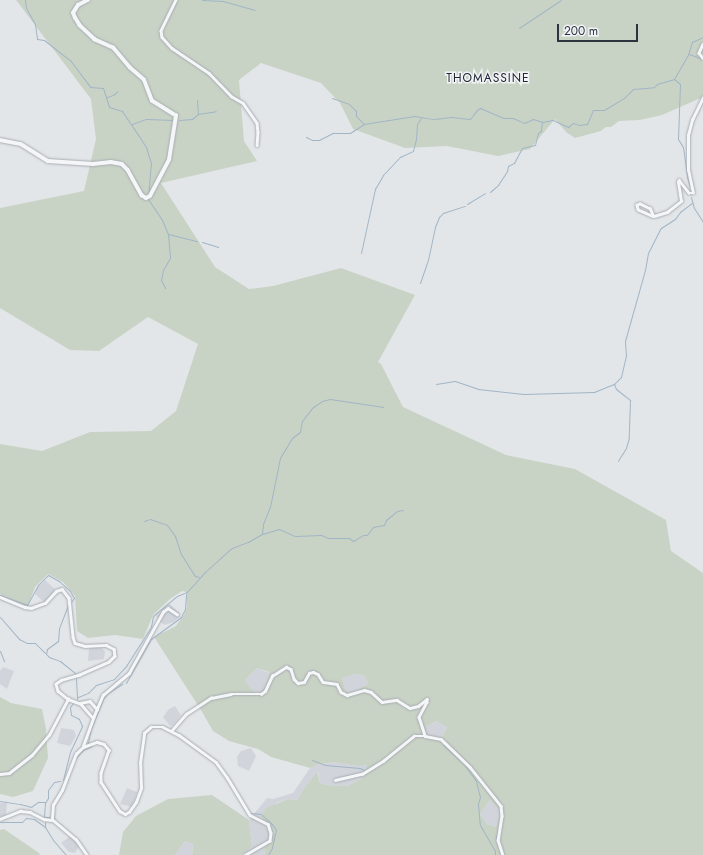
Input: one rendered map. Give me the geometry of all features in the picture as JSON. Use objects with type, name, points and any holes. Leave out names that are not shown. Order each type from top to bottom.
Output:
[{"type":"street","points":[[0,140],[21,144],[48,161],[93,164],[111,162],[122,164],[128,170],[143,196],[150,196],[169,160],[176,116],[152,101],[144,80],[132,70],[113,48],[95,40],[80,26],[74,13],[78,5],[88,0]]},
{"type":"street","points":[[176,0],[161,31],[162,37],[172,48],[209,73],[231,96],[243,103],[257,123],[257,145]]},
{"type":"street","points":[[703,44],[699,52],[703,58]]},
{"type":"street","points":[[653,216],[650,209],[640,204],[637,205],[638,209],[653,216],[667,213],[681,202],[678,180],[682,182],[689,193],[692,193],[688,170],[689,131],[703,98]]},
{"type":"street","points":[[0,597],[25,608],[32,608],[45,603],[56,591],[62,589],[69,598],[75,643],[85,646],[106,645],[114,649],[114,656],[106,663],[58,682],[56,686],[57,690],[68,700],[80,703],[90,701],[97,709]]},
{"type":"street","points":[[52,820],[53,804],[62,790],[74,756],[83,747],[103,695],[129,673],[163,612],[168,608],[177,614]]},
{"type":"street","points":[[172,730],[186,714],[211,698],[231,694],[261,694],[266,690],[272,676],[286,667],[291,669],[294,679],[299,683],[304,682],[309,673],[313,672],[318,674],[323,682],[337,684],[342,692],[347,695],[364,690],[371,692],[382,702],[398,700],[410,708],[417,706],[427,699],[427,702],[419,717],[425,736]]},
{"type":"street","points":[[0,774],[10,773],[32,755],[48,735],[68,700]]},
{"type":"street","points":[[80,703],[93,718]]},
{"type":"street","points":[[83,747],[98,742],[108,747],[109,752],[101,773],[101,782],[110,793],[118,809],[123,813],[127,813],[134,805],[141,788],[140,762],[145,731],[156,726],[172,730],[216,762],[227,777],[248,813],[268,824],[271,833],[270,841],[246,855]]},
{"type":"street","points":[[335,780],[362,774],[383,761],[411,738],[425,736],[444,741],[470,767],[499,803],[503,815],[498,840],[502,855]]},
{"type":"street","points":[[0,819],[20,811],[30,812],[44,819],[52,820],[76,839],[87,855]]},
{"type":"shaded area","points":[[45,580],[56,590],[44,602],[35,594],[37,588]]},
{"type":"shaded area","points":[[170,604],[180,614],[180,617],[174,622],[164,625],[156,616]]},
{"type":"shaded area","points":[[99,646],[105,651],[104,659],[88,661],[89,649]]},
{"type":"shaded area","points":[[3,667],[14,671],[7,689],[0,684],[0,671]]},
{"type":"shaded area","points":[[257,668],[269,673],[265,688],[258,693],[253,691],[245,680]]},
{"type":"shaded area","points":[[354,674],[364,675],[368,684],[351,693],[345,689],[341,678]]},
{"type":"shaded area","points":[[175,706],[181,715],[173,725],[170,726],[163,717],[169,709]]},
{"type":"shaded area","points":[[438,721],[447,727],[442,737],[426,735],[426,727]]},
{"type":"shaded area","points":[[61,728],[74,730],[76,736],[70,746],[57,743]]},
{"type":"shaded area","points":[[251,748],[256,756],[249,771],[238,766],[237,757],[241,751]]},
{"type":"shaded area","points":[[334,762],[368,764],[366,773],[361,779],[347,786],[326,785],[320,783],[318,772],[297,800],[288,799],[276,803],[269,826],[270,839],[264,849],[265,855],[242,855],[252,846],[249,820],[267,798],[273,799],[293,793],[310,768],[315,765]]},
{"type":"shaded area","points":[[127,788],[137,792],[132,807],[120,804]]},
{"type":"shaded area","points":[[490,800],[500,811],[496,827],[487,824],[480,814]]},
{"type":"shaded area","points":[[0,803],[7,803],[6,815],[0,817]]},
{"type":"shaded area","points":[[70,836],[79,846],[75,853],[69,852],[61,843]]},
{"type":"shaded area","points":[[185,841],[193,844],[192,855],[175,855]]},
{"type":"green space","points":[[16,0],[703,0],[703,97],[662,115],[640,120],[619,121],[611,127],[606,127],[601,131],[575,138],[566,132],[555,119],[530,149],[498,156],[447,146],[405,148],[353,129],[340,103],[321,83],[261,63],[239,80],[244,141],[257,161],[161,183],[215,267],[249,289],[273,286],[341,268],[415,295],[378,362],[381,364],[403,407],[506,455],[575,469],[666,520],[671,551],[703,573],[703,855],[265,855],[264,849],[270,839],[269,826],[261,817],[266,808],[288,799],[297,800],[317,772],[320,783],[326,785],[347,786],[361,779],[366,773],[367,764],[361,766],[334,762],[316,765],[310,768],[271,757],[258,749],[229,741],[213,731],[154,637],[176,626],[184,615],[187,607],[186,592],[182,591],[170,599],[153,615],[143,639],[115,635],[88,638],[77,631],[75,596],[63,582],[48,574],[35,587],[28,606],[0,594],[0,444],[42,451],[90,432],[151,431],[176,411],[198,344],[148,317],[99,351],[70,350],[0,308],[0,208],[84,191],[96,139],[91,99]],"holes":[[[257,668],[269,672],[265,688],[258,693],[253,691],[245,680]],[[354,674],[364,675],[368,684],[351,693],[345,689],[342,678]],[[437,721],[447,727],[442,737],[427,735],[426,727]],[[490,800],[500,811],[496,827],[487,824],[480,814]]]},
{"type":"green space","points":[[0,697],[11,703],[42,709],[46,729],[48,758],[33,791],[13,797],[0,794]]},
{"type":"green space","points":[[212,795],[249,820],[252,846],[242,855],[192,855],[193,844],[185,841],[175,855],[119,855],[123,832],[136,816],[168,799]]},
{"type":"green space","points":[[4,829],[40,855],[0,855],[0,830]]},
{"type":"waterway","points":[[25,0],[26,8],[35,24],[37,39],[44,40],[70,60],[90,87],[103,88],[109,107],[122,111],[146,147],[151,163],[148,196]]},
{"type":"waterway","points":[[202,0],[223,1],[255,10]]},
{"type":"waterway","points":[[519,28],[561,0]]},
{"type":"waterway","points":[[306,137],[312,140],[319,140],[333,133],[350,133],[364,124],[414,116],[434,119],[451,117],[470,119],[480,108],[503,118],[513,118],[524,123],[533,119],[542,122],[553,120],[568,127],[573,123],[579,125],[587,124],[593,110],[604,110],[624,98],[633,89],[654,87],[657,84],[674,79],[688,55],[692,42],[703,37]]},
{"type":"waterway","points":[[689,54],[703,59]]},
{"type":"waterway","points":[[674,79],[680,84],[678,139],[683,147],[687,177],[690,187]]},
{"type":"waterway","points":[[107,97],[118,91]]},
{"type":"waterway","points":[[332,98],[349,104],[356,111],[356,116],[364,124]]},
{"type":"waterway","points":[[197,100],[198,114]]},
{"type":"waterway","points":[[179,120],[192,119],[198,114],[216,111]]},
{"type":"waterway","points":[[361,253],[375,189],[383,175],[400,157],[413,151],[416,139],[417,124],[421,118]]},
{"type":"waterway","points":[[132,124],[146,119],[174,120]]},
{"type":"waterway","points":[[490,192],[498,185],[507,171],[508,166],[514,163],[522,148],[535,145],[538,133],[541,131],[542,122]]},
{"type":"waterway","points":[[467,204],[485,193]]},
{"type":"waterway","points":[[691,197],[694,208],[703,222]]},
{"type":"waterway","points":[[148,199],[162,220],[168,234],[170,258],[163,270],[161,280],[165,288]]},
{"type":"waterway","points":[[436,384],[455,381],[478,389],[524,394],[594,392],[614,384],[621,377],[626,356],[625,341],[645,270],[648,253],[661,228],[675,219],[680,212],[692,203]]},
{"type":"waterway","points":[[420,283],[428,260],[435,227],[439,217],[443,213],[465,206]]},
{"type":"waterway","points":[[168,234],[197,241]]},
{"type":"waterway","points":[[202,242],[218,247]]},
{"type":"waterway","points":[[614,384],[616,389],[630,400],[629,438],[626,448],[618,461]]},
{"type":"waterway","points":[[78,697],[88,693],[96,685],[114,679],[126,666],[151,627],[153,616],[177,596],[187,592],[205,572],[232,548],[248,542],[262,534],[263,524],[270,507],[280,458],[292,438],[300,432],[302,421],[312,408],[322,401],[330,399],[383,407]]},
{"type":"waterway","points":[[262,534],[279,529],[295,536],[321,535],[328,538],[349,538],[353,541],[363,535],[367,535],[373,527],[384,525],[386,520],[397,511],[403,510]]},
{"type":"waterway","points":[[144,521],[150,519],[167,525],[175,536],[181,554],[195,576],[199,577]]},
{"type":"waterway","points":[[0,595],[27,605],[38,585],[48,575],[59,581],[70,591],[74,598],[72,601]]},
{"type":"waterway","points":[[126,683],[151,639],[181,617],[185,609],[186,594]]},
{"type":"waterway","points":[[68,605],[59,628],[58,641],[47,649],[46,654],[49,657],[60,661],[76,674]]},
{"type":"waterway","points":[[0,617],[19,639],[27,643],[35,643],[45,653]]},
{"type":"waterway","points":[[0,651],[4,661]]},
{"type":"waterway","points":[[76,678],[77,699]]},
{"type":"waterway","points":[[88,743],[91,729],[103,699],[108,693],[122,684]]},
{"type":"waterway","points":[[63,780],[70,752],[82,726],[79,719],[71,715],[70,707],[73,703]]},
{"type":"waterway","points":[[443,745],[463,763],[476,781],[480,797],[478,804],[480,825],[495,851],[495,855]]},
{"type":"waterway","points":[[75,759],[83,750],[92,746]]},
{"type":"waterway","points":[[312,760],[325,765],[360,768],[364,770]]},
{"type":"waterway","points":[[54,818],[54,806],[68,778]]},
{"type":"waterway","points":[[49,817],[44,817],[48,790],[54,782],[60,781]]},
{"type":"waterway","points":[[0,801],[31,807],[38,802],[45,802]]},
{"type":"waterway","points":[[251,813],[261,814],[273,825],[276,830],[272,848],[268,855]]},
{"type":"waterway","points":[[0,822],[22,822],[26,818],[34,819],[45,827]]},
{"type":"waterway","points":[[45,822],[45,827],[53,840],[66,855]]},
{"type":"waterway","points":[[499,825],[496,838],[501,855]]},
{"type":"district","name":"THOMASSINE","points":[[488,79]]}]
